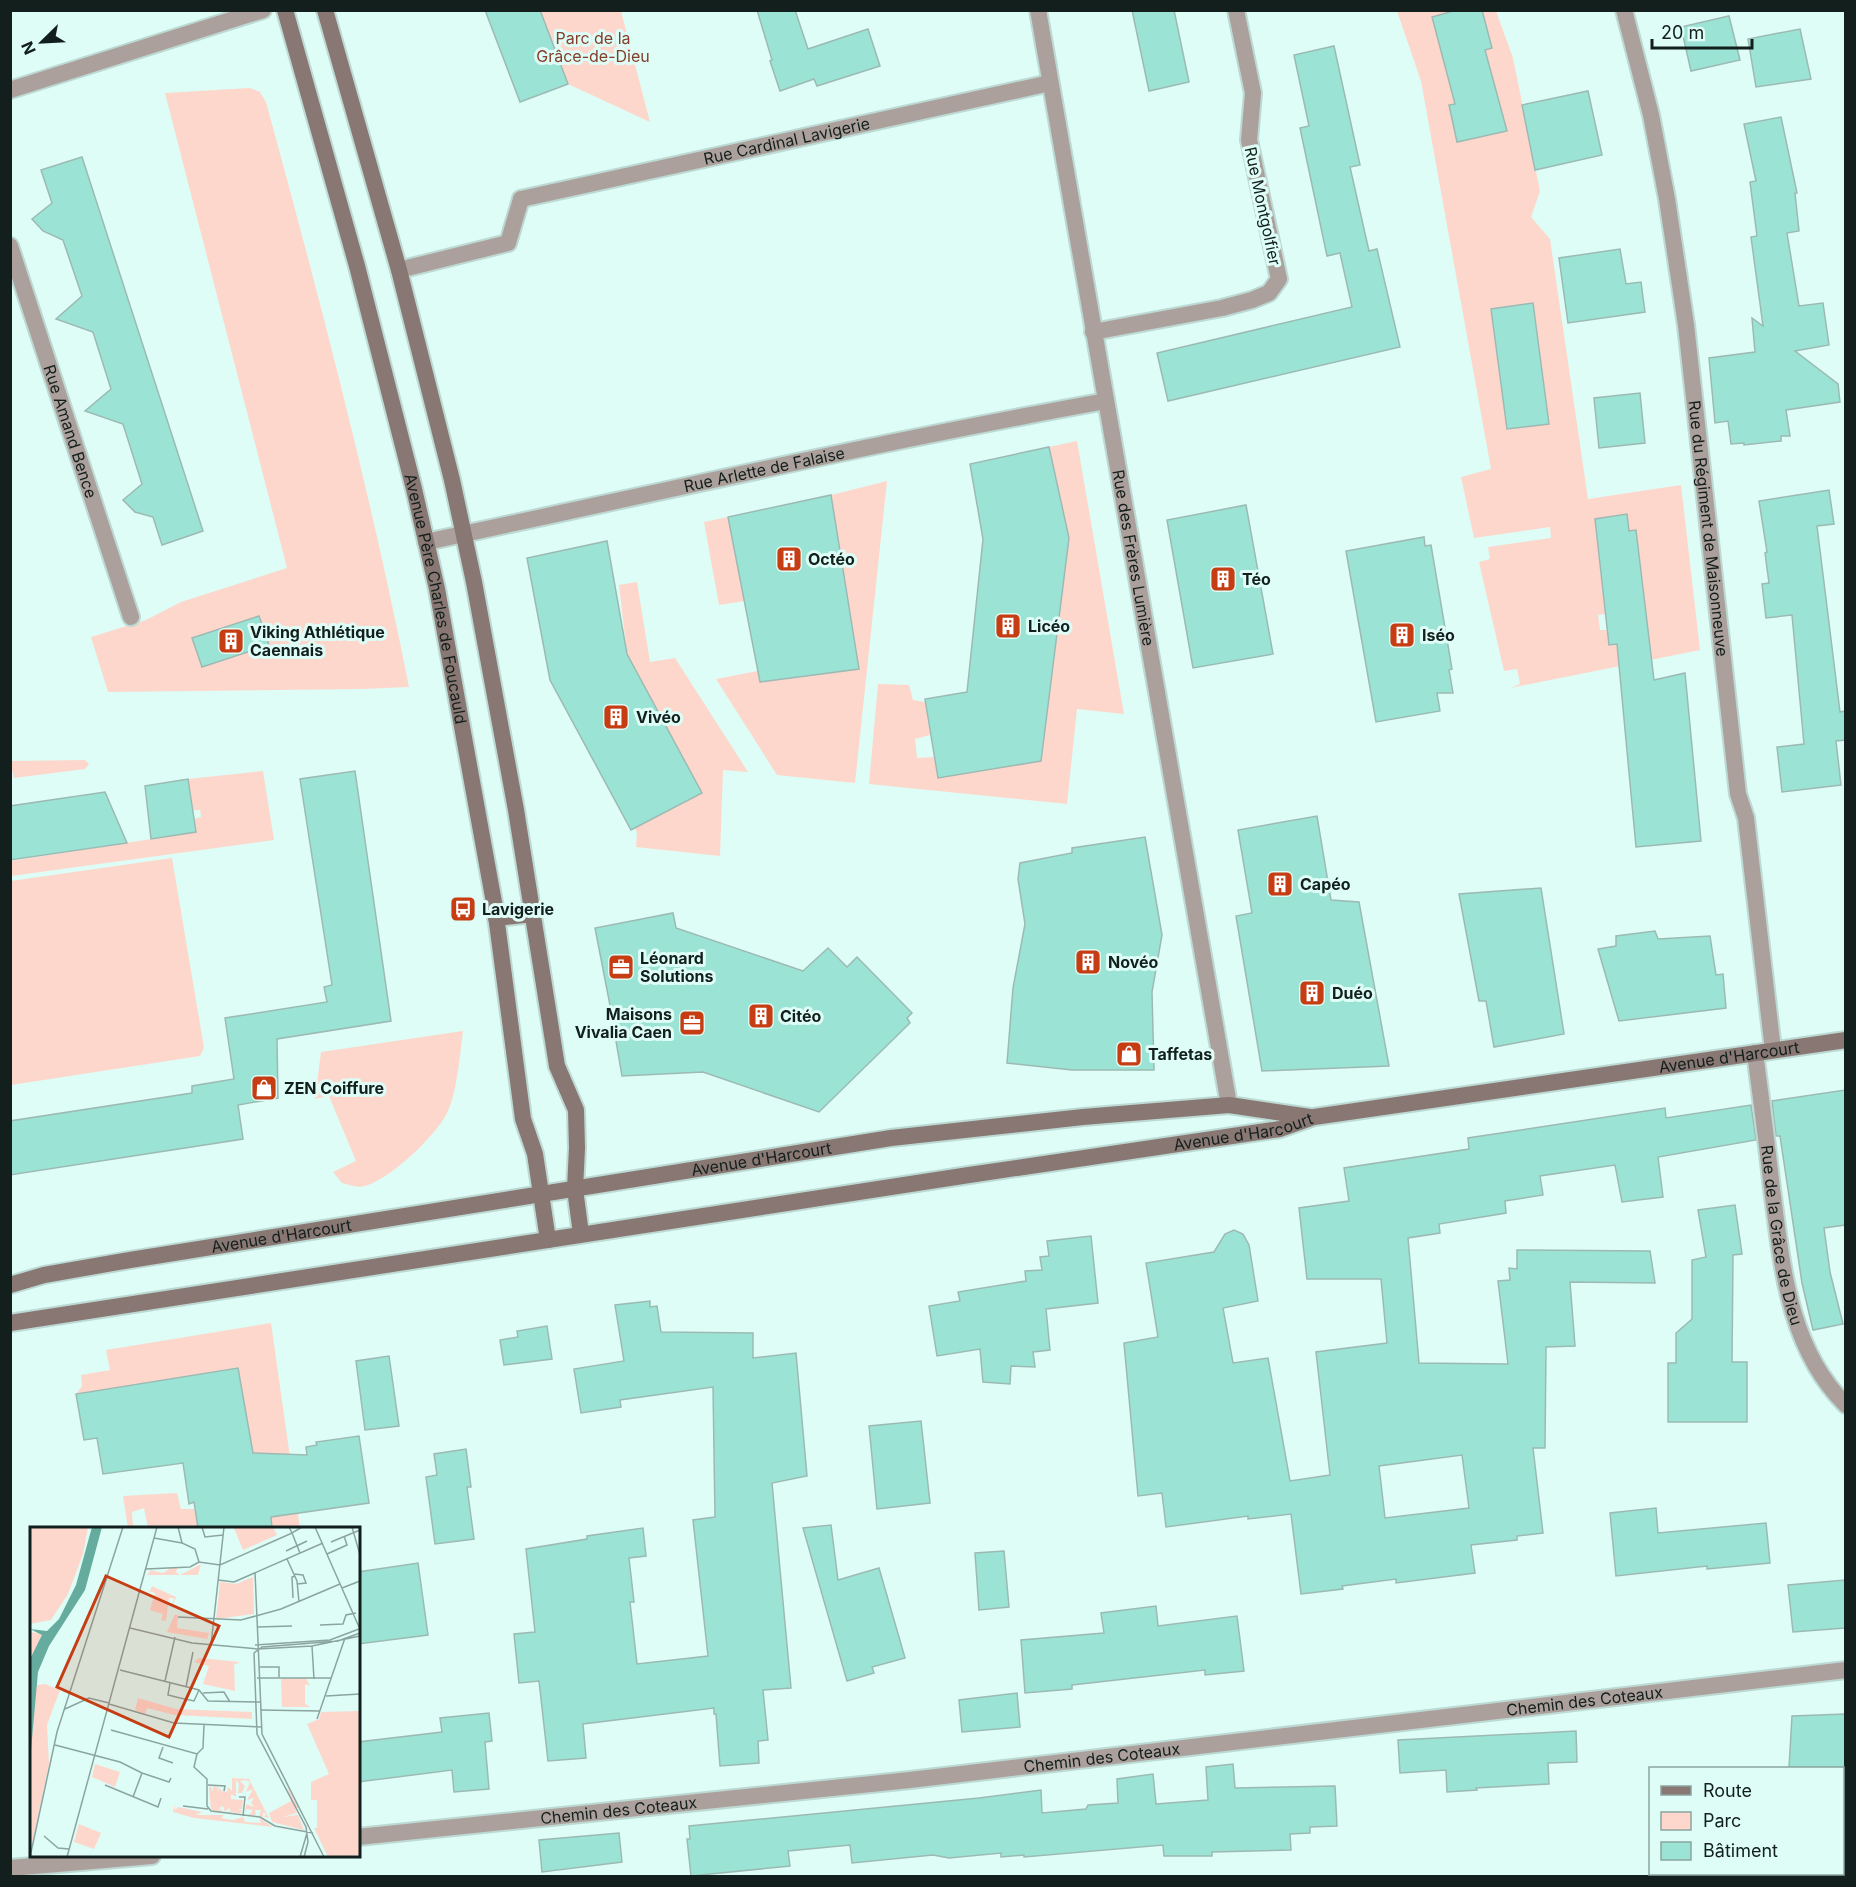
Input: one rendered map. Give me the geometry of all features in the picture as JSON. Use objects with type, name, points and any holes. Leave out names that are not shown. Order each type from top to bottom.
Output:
[{"type":"main road","name":"Avenue Père Charles de Foucauld","points":[[285,10],[357,266],[439,600],[496,918],[523,1119],[535,1154],[548,1240]]},
{"type":"main road","points":[[325,10],[399,270],[464,534],[493,672],[557,1066],[576,1110],[575,1189],[581,1234]]},
{"type":"main road","points":[[496,918],[532,914]]},
{"type":"main road","name":"Avenue d'Harcourt","points":[[10,1323],[1280,1129],[1314,1118],[1845,1040]]},
{"type":"main road","name":"Avenue d'Harcourt","points":[[10,1285],[44,1275],[120,1262],[891,1138],[1083,1117],[1229,1105],[1314,1118]]},
{"type":"street","points":[[10,90],[263,10]]},
{"type":"street","name":"Rue des Frères Lumière","points":[[1038,10],[1229,1105]]},
{"type":"street","name":"Rue Montgolfier","points":[[1094,332],[1222,308],[1252,300],[1269,293],[1279,279],[1249,140],[1253,93],[1236,10]]},
{"type":"street","name":"Rue du Régiment de Maisonneuve","points":[[1624,10],[1651,115],[1667,199],[1684,313],[1738,794],[1746,818],[1773,1050]]},
{"type":"street","name":"Rue Cardinal Lavigerie","points":[[399,270],[508,243],[521,199],[1050,83]]},
{"type":"street","name":"Rue Amand Bence","points":[[10,246],[131,617]]},
{"type":"street","name":"Rue Arlette de Falaise","points":[[426,542],[921,435],[1106,401]]},
{"type":"street","name":"Rue de la Grâce de Dieu","points":[[1755,1053],[1788,1297],[1802,1341],[1817,1368],[1845,1405]]},
{"type":"street","name":"Chemin des Coteaux","points":[[360,1837],[920,1779],[1845,1670]]},
{"type":"street","points":[[10,1868],[140,1857]]},
{"type":"green space","name":"Parc de la Grâce-de-Dieu","points":[[540,11],[621,11],[650,122],[568,84]]},
{"type":"green space","points":[[1397,11],[1457,11],[1432,17],[1455,107],[1450,108],[1459,142],[1506,130],[1498,96],[1481,51],[1482,11],[1496,11],[1513,58],[1540,191],[1531,217],[1550,239],[1588,499],[1681,485],[1700,650],[1510,688],[1520,684],[1517,669],[1504,671],[1479,562],[1490,559],[1488,547],[1551,538],[1550,527],[1474,538],[1461,477],[1491,469],[1421,81]],"holes":[[[1533,303],[1549,424],[1507,429],[1491,309]],[[1626,514],[1629,531],[1635,530],[1649,641],[1609,645],[1607,630],[1600,630],[1598,615],[1605,614],[1595,519]]]},
{"type":"green space","points":[[250,88],[260,92],[266,102],[305,248],[361,466],[409,687],[108,692],[91,637],[146,620],[181,602],[287,568],[165,93]]},
{"type":"green space","points":[[1077,441],[1124,714],[1077,709],[1067,804],[869,784],[878,684],[909,685],[913,700],[925,702],[930,735],[915,739],[917,758],[934,757],[938,778],[1041,761],[1069,538],[1049,447]]},
{"type":"green space","points":[[887,481],[855,783],[777,775],[716,679],[758,671],[761,682],[859,669],[831,495]]},
{"type":"green space","points":[[728,517],[745,601],[719,605],[704,522]]},
{"type":"green space","points":[[637,582],[650,662],[675,658],[748,772],[723,770],[720,856],[636,847],[635,828],[701,792],[627,654],[619,585]]},
{"type":"green space","points":[[85,760],[89,764],[85,769],[14,778],[10,761]]},
{"type":"green space","points":[[263,771],[274,840],[11,876],[11,861],[196,832],[194,819],[201,817],[200,810],[193,810],[188,779]]},
{"type":"green space","points":[[172,858],[204,1048],[200,1056],[11,1085],[11,881]]},
{"type":"green space","points":[[463,1031],[453,1095],[441,1123],[409,1158],[383,1177],[360,1187],[342,1183],[333,1172],[356,1161],[329,1096],[315,1099],[321,1052]]},
{"type":"green space","points":[[271,1323],[300,1527],[272,1527],[263,1454],[253,1453],[238,1368],[76,1394],[82,1386],[81,1375],[110,1370],[106,1350]]},
{"type":"green space","points":[[177,1493],[181,1509],[195,1509],[198,1527],[148,1527],[144,1508],[132,1512],[133,1527],[128,1527],[123,1496]]},
{"type":"building","points":[[485,10],[540,10],[568,84],[520,102]]},
{"type":"building","points":[[757,10],[795,10],[808,49],[868,29],[880,66],[817,86],[814,79],[780,91]]},
{"type":"building","points":[[1132,10],[1174,10],[1189,82],[1149,91]]},
{"type":"building","points":[[1457,10],[1482,10],[1492,48],[1485,50],[1507,131],[1457,142],[1449,105],[1455,104],[1432,17]]},
{"type":"building","points":[[1729,16],[1740,60],[1691,71],[1681,27]]},
{"type":"building","points":[[1800,29],[1811,79],[1756,87],[1748,39]]},
{"type":"building","points":[[1334,46],[1360,165],[1350,167],[1369,251],[1377,249],[1400,347],[1168,401],[1157,353],[1352,307],[1340,253],[1327,256],[1300,128],[1309,126],[1294,55]]},
{"type":"building","points":[[1588,91],[1602,155],[1535,170],[1522,105]]},
{"type":"building","points":[[1781,117],[1797,193],[1795,193],[1799,231],[1787,233],[1799,306],[1823,303],[1829,345],[1795,351],[1838,384],[1840,402],[1786,410],[1790,436],[1781,436],[1781,441],[1731,444],[1728,421],[1715,423],[1709,358],[1755,352],[1752,318],[1763,326],[1751,237],[1757,236],[1750,182],[1756,181],[1744,124]]},
{"type":"building","points":[[82,157],[203,531],[162,545],[153,517],[135,512],[123,500],[142,484],[123,424],[85,411],[111,389],[93,332],[56,319],[82,296],[63,240],[43,231],[32,219],[52,203],[41,170]]},
{"type":"building","points":[[1620,249],[1626,284],[1641,282],[1645,312],[1568,323],[1559,258]]},
{"type":"building","points":[[1533,303],[1549,424],[1507,429],[1491,309]]},
{"type":"building","points":[[1640,393],[1645,443],[1599,448],[1594,398]]},
{"type":"building","name":"Licéo","points":[[1049,447],[1069,538],[1041,761],[938,778],[925,699],[967,692],[983,539],[970,464]]},
{"type":"building","points":[[1829,490],[1834,524],[1817,526],[1840,712],[1845,711],[1845,740],[1836,741],[1841,785],[1782,792],[1777,747],[1804,744],[1792,615],[1766,618],[1762,584],[1769,583],[1759,501]]},
{"type":"building","name":"Octéo","points":[[831,495],[859,669],[760,682],[728,517]]},
{"type":"building","name":"Téo","points":[[1246,505],[1273,654],[1193,668],[1167,520]]},
{"type":"building","points":[[1627,514],[1629,531],[1636,530],[1654,680],[1685,673],[1701,841],[1636,847],[1617,644],[1609,645],[1595,519]]},
{"type":"building","name":"Iséo","points":[[1424,537],[1425,546],[1431,545],[1452,669],[1449,670],[1453,693],[1437,693],[1440,711],[1376,722],[1346,551]]},
{"type":"building","name":"Vivéo","points":[[607,541],[627,654],[702,793],[631,830],[550,680],[527,558]]},
{"type":"building","name":"Viking Athlétique Caennais","points":[[259,616],[269,645],[202,667],[192,638]]},
{"type":"building","points":[[355,771],[391,1021],[277,1039],[278,1098],[238,1105],[243,1139],[10,1175],[10,1121],[192,1093],[192,1086],[234,1079],[225,1018],[327,1002],[324,987],[332,985],[300,779]]},
{"type":"building","points":[[188,779],[196,832],[151,839],[145,786]]},
{"type":"building","points":[[105,792],[127,843],[10,860],[10,806]]},
{"type":"building","name":"Duéo","points":[[1317,816],[1331,900],[1359,902],[1389,1066],[1262,1071],[1236,916],[1252,913],[1238,830]]},
{"type":"building","name":"Novéo","points":[[1145,837],[1162,935],[1152,992],[1154,1070],[1072,1070],[1007,1063],[1013,988],[1025,924],[1018,879],[1020,863],[1072,853],[1072,848]]},
{"type":"building","points":[[1541,888],[1564,1034],[1494,1047],[1486,1001],[1479,1001],[1459,894]]},
{"type":"building","name":"Citéo","points":[[673,913],[676,928],[803,971],[828,948],[847,967],[857,957],[912,1013],[907,1018],[910,1023],[819,1112],[703,1072],[622,1076],[595,928]]},
{"type":"building","points":[[1655,931],[1658,939],[1710,936],[1716,975],[1723,974],[1726,1008],[1619,1021],[1598,949],[1616,946],[1616,936]]},
{"type":"building","points":[[1845,1090],[1845,1225],[1824,1228],[1830,1272],[1843,1324],[1813,1330],[1802,1283],[1780,1136],[1776,1136],[1772,1101]]},
{"type":"building","points":[[1751,1105],[1756,1140],[1658,1157],[1663,1197],[1622,1202],[1615,1165],[1540,1176],[1543,1195],[1505,1201],[1506,1213],[1439,1224],[1440,1233],[1408,1238],[1419,1363],[1508,1364],[1498,1281],[1510,1280],[1509,1268],[1517,1269],[1517,1250],[1650,1251],[1655,1283],[1570,1282],[1575,1346],[1546,1347],[1545,1448],[1533,1448],[1543,1533],[1517,1536],[1517,1540],[1471,1545],[1475,1573],[1396,1583],[1396,1579],[1301,1594],[1291,1514],[1248,1519],[1248,1516],[1166,1527],[1162,1493],[1138,1496],[1124,1343],[1158,1337],[1146,1263],[1214,1252],[1225,1234],[1234,1230],[1243,1234],[1249,1245],[1258,1301],[1223,1308],[1233,1363],[1268,1358],[1290,1481],[1330,1475],[1316,1352],[1387,1343],[1381,1279],[1307,1279],[1299,1208],[1349,1201],[1344,1168],[1469,1149],[1468,1138],[1665,1108],[1666,1118]],"holes":[[[1462,1455],[1469,1508],[1385,1518],[1379,1466]]]},
{"type":"building","points":[[1735,1205],[1742,1254],[1733,1255],[1732,1362],[1747,1362],[1747,1422],[1668,1422],[1668,1363],[1676,1363],[1676,1333],[1692,1319],[1692,1260],[1706,1257],[1698,1210]]},
{"type":"building","points":[[1091,1236],[1098,1303],[1046,1309],[1050,1350],[1033,1352],[1035,1367],[1011,1366],[1010,1384],[983,1382],[980,1349],[937,1356],[929,1306],[960,1301],[958,1292],[1026,1281],[1025,1271],[1042,1270],[1040,1257],[1049,1256],[1047,1241]]},
{"type":"building","points":[[650,1301],[650,1307],[657,1306],[661,1332],[753,1333],[753,1358],[796,1353],[807,1476],[772,1483],[791,1688],[763,1690],[768,1740],[758,1741],[759,1763],[720,1766],[714,1708],[583,1724],[586,1758],[548,1761],[539,1681],[519,1683],[514,1634],[535,1632],[526,1549],[587,1539],[587,1536],[643,1528],[646,1556],[629,1558],[634,1602],[630,1602],[637,1664],[708,1656],[693,1520],[715,1517],[713,1387],[620,1400],[621,1407],[581,1413],[574,1369],[624,1361],[615,1305]]},
{"type":"building","points":[[547,1326],[552,1359],[504,1365],[500,1340],[518,1337],[517,1331]]},
{"type":"building","points":[[389,1356],[399,1426],[365,1430],[356,1361]]},
{"type":"building","points":[[238,1368],[253,1453],[307,1455],[306,1447],[317,1445],[316,1442],[359,1436],[369,1503],[271,1517],[272,1527],[198,1527],[194,1502],[189,1504],[183,1463],[103,1474],[97,1438],[84,1440],[76,1394]]},
{"type":"building","points":[[921,1421],[930,1503],[877,1509],[869,1426]]},
{"type":"building","points":[[466,1449],[471,1487],[467,1487],[474,1539],[435,1544],[426,1477],[437,1475],[434,1454]]},
{"type":"building","points":[[1656,1508],[1658,1533],[1766,1523],[1770,1563],[1707,1569],[1707,1566],[1616,1576],[1610,1513]]},
{"type":"building","points":[[831,1525],[838,1580],[879,1568],[905,1658],[872,1667],[874,1673],[847,1681],[803,1528]]},
{"type":"building","points":[[1004,1551],[1009,1607],[979,1610],[975,1553]]},
{"type":"building","points":[[418,1563],[428,1635],[360,1644],[360,1572]]},
{"type":"building","points":[[1845,1580],[1845,1628],[1793,1632],[1788,1585]]},
{"type":"building","points":[[1156,1606],[1158,1626],[1237,1616],[1244,1671],[1205,1675],[1205,1670],[1072,1685],[1072,1689],[1025,1693],[1021,1640],[1104,1633],[1101,1613]]},
{"type":"building","points":[[1017,1693],[1020,1727],[962,1732],[959,1700]]},
{"type":"building","points":[[489,1713],[492,1741],[485,1742],[489,1789],[454,1792],[452,1770],[360,1782],[360,1742],[442,1732],[440,1718]]},
{"type":"building","points":[[1845,1714],[1845,1768],[1789,1767],[1792,1716]]},
{"type":"building","points":[[1576,1731],[1577,1762],[1548,1763],[1549,1784],[1447,1792],[1446,1770],[1400,1773],[1398,1740]]},
{"type":"building","points":[[1233,1764],[1235,1788],[1335,1786],[1337,1826],[1310,1827],[1310,1833],[1290,1834],[1291,1850],[1212,1852],[1212,1856],[1164,1856],[1163,1845],[1024,1857],[1024,1855],[1001,1857],[1001,1853],[949,1858],[933,1855],[852,1863],[850,1845],[788,1851],[790,1866],[691,1876],[687,1839],[690,1839],[689,1826],[1041,1790],[1042,1813],[1086,1809],[1088,1805],[1118,1803],[1117,1779],[1153,1774],[1156,1804],[1208,1800],[1206,1767]]},
{"type":"building","points":[[619,1833],[622,1862],[542,1872],[539,1840]]},
{"type":"place","name":"Octéo","points":[[789,559]]},
{"type":"place","name":"Téo","points":[[1223,579]]},
{"type":"place","name":"Licéo","points":[[1008,626]]},
{"type":"place","name":"Iséo","points":[[1402,635]]},
{"type":"place","name":"Viking Athlétique Caennais","points":[[231,641]]},
{"type":"place","name":"Vivéo","points":[[616,717]]},
{"type":"place","name":"Capéo","points":[[1280,884]]},
{"type":"place","name":"Lavigerie","points":[[463,909]]},
{"type":"place","name":"Novéo","points":[[1088,962]]},
{"type":"place","name":"Léonard Solutions","points":[[621,967]]},
{"type":"place","name":"Duéo","points":[[1312,993]]},
{"type":"place","name":"Citéo","points":[[761,1016]]},
{"type":"place","name":"Maisons Vivalia Caen","points":[[692,1023]]},
{"type":"place","name":"Taffetas","points":[[1129,1054]]},
{"type":"place","name":"ZEN Coiffure","points":[[264,1088]]}]
